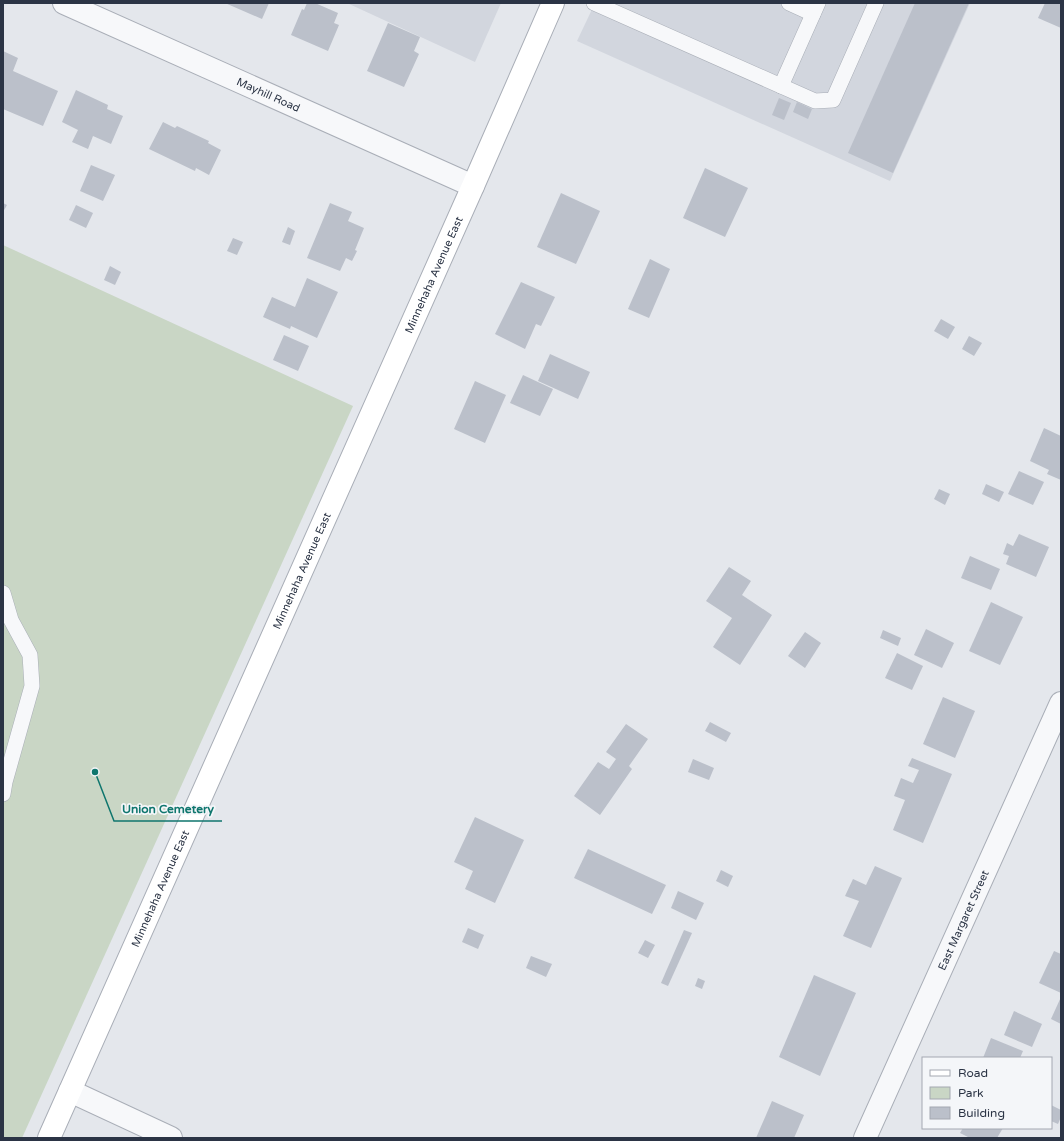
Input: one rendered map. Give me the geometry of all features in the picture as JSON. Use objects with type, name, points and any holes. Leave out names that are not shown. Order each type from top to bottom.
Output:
[{"type":"main road","name":"Minnehaha Avenue East","points":[[49,1138],[473,186],[552,3]]},
{"type":"street","name":"Mayhill Road","points":[[64,3],[473,186]]},
{"type":"street","name":"East Margaret Street","points":[[865,1138],[1059,713]]},
{"type":"street","points":[[70,1091],[172,1138]]},
{"type":"lane","points":[[594,3],[617,7],[815,101],[832,100],[876,3]]},
{"type":"lane","points":[[781,86],[816,8],[789,3]]},
{"type":"lane","points":[[3,593],[11,620],[30,655],[32,686],[3,794]]},
{"type":"shaded area","points":[[347,3],[501,3],[475,62]]},
{"type":"shaded area","points":[[595,3],[970,3],[890,181],[577,41]]},
{"type":"green space","points":[[3,245],[353,406],[22,1138],[3,1138]]},
{"type":"building","points":[[225,3],[269,3],[262,19]]},
{"type":"building","points":[[307,3],[315,3],[338,13],[334,23],[339,25],[328,51],[291,35],[302,9],[304,10]]},
{"type":"building","points":[[915,3],[969,3],[893,173],[848,153]]},
{"type":"building","points":[[1045,3],[1061,3],[1061,28],[1038,18]]},
{"type":"building","points":[[388,23],[420,37],[414,51],[419,54],[404,87],[367,71]]},
{"type":"building","points":[[3,51],[18,58],[13,71],[58,91],[43,126],[3,109]]},
{"type":"building","points":[[76,90],[108,105],[107,109],[123,116],[111,144],[93,136],[88,149],[72,142],[78,130],[62,122]]},
{"type":"building","points":[[779,98],[791,103],[784,120],[772,115]]},
{"type":"building","points":[[797,102],[812,109],[808,119],[793,112]]},
{"type":"building","points":[[163,122],[175,128],[177,126],[209,141],[208,143],[221,150],[209,175],[196,168],[195,171],[149,149]]},
{"type":"building","points":[[91,165],[115,175],[103,201],[80,191]]},
{"type":"building","points":[[705,168],[748,188],[725,237],[683,218]]},
{"type":"building","points":[[561,193],[600,211],[576,264],[537,247]]},
{"type":"building","points":[[3,203],[7,205],[3,212]]},
{"type":"building","points":[[330,203],[352,212],[348,221],[364,228],[355,250],[357,251],[352,261],[346,258],[340,271],[307,258]]},
{"type":"building","points":[[76,205],[93,213],[86,228],[69,220]]},
{"type":"building","points":[[288,227],[295,231],[290,245],[282,242]]},
{"type":"building","points":[[233,238],[243,242],[237,255],[227,251]]},
{"type":"building","points":[[650,259],[670,269],[649,318],[628,309]]},
{"type":"building","points":[[110,266],[121,272],[115,285],[104,280]]},
{"type":"building","points":[[307,278],[338,292],[317,338],[291,326],[290,329],[263,317],[272,297],[295,307]]},
{"type":"building","points":[[521,282],[555,297],[541,326],[536,324],[525,349],[495,334]]},
{"type":"building","points":[[941,319],[955,327],[948,339],[934,331]]},
{"type":"building","points":[[284,335],[309,346],[298,371],[273,360]]},
{"type":"building","points":[[969,336],[982,343],[974,356],[962,349]]},
{"type":"building","points":[[550,354],[590,372],[578,399],[538,381]]},
{"type":"building","points":[[523,375],[553,389],[540,416],[510,403]]},
{"type":"building","points":[[475,381],[506,395],[485,443],[454,429]]},
{"type":"building","points":[[1044,428],[1061,436],[1061,480],[1047,474],[1049,470],[1030,461]]},
{"type":"building","points":[[1019,471],[1044,482],[1033,505],[1008,494]]},
{"type":"building","points":[[986,484],[1004,492],[999,502],[982,494]]},
{"type":"building","points":[[939,489],[950,494],[945,505],[934,499]]},
{"type":"building","points":[[1019,534],[1049,547],[1036,577],[1006,564],[1009,556],[1003,554],[1007,543],[1013,546]]},
{"type":"building","points":[[970,556],[1000,569],[991,590],[961,578]]},
{"type":"building","points":[[729,567],[751,581],[742,595],[772,615],[740,665],[713,647],[732,618],[706,601]]},
{"type":"building","points":[[991,602],[1023,617],[1000,665],[969,651]]},
{"type":"building","points":[[926,629],[954,643],[942,668],[914,655]]},
{"type":"building","points":[[883,630],[901,638],[898,646],[880,638]]},
{"type":"building","points":[[805,632],[821,643],[805,668],[788,656]]},
{"type":"building","points":[[897,653],[923,666],[912,690],[885,678]]},
{"type":"building","points":[[943,697],[975,711],[955,758],[923,744]]},
{"type":"building","points":[[710,722],[731,733],[726,742],[705,731]]},
{"type":"building","points":[[626,724],[648,739],[629,766],[632,769],[600,815],[574,796],[598,762],[609,769],[616,759],[606,752]]},
{"type":"building","points":[[912,758],[952,774],[923,843],[893,830],[905,800],[894,796],[901,778],[913,783],[919,770],[908,766]]},
{"type":"building","points":[[693,759],[714,768],[709,780],[688,772]]},
{"type":"building","points":[[475,817],[524,840],[495,903],[465,889],[473,871],[454,862]]},
{"type":"building","points":[[588,849],[666,885],[652,914],[574,878]]},
{"type":"building","points":[[875,866],[902,878],[871,948],[843,936],[859,901],[845,896],[853,879],[866,885]]},
{"type":"building","points":[[721,870],[733,876],[728,887],[716,881]]},
{"type":"building","points":[[678,891],[704,903],[696,920],[671,908]]},
{"type":"building","points":[[468,928],[484,935],[478,949],[462,942]]},
{"type":"building","points":[[684,930],[692,933],[668,986],[661,983]]},
{"type":"building","points":[[645,940],[655,945],[648,958],[638,953]]},
{"type":"building","points":[[1054,951],[1061,954],[1061,993],[1039,983]]},
{"type":"building","points":[[531,956],[552,964],[546,977],[526,968]]},
{"type":"building","points":[[814,975],[856,993],[820,1076],[779,1057]]},
{"type":"building","points":[[698,978],[705,981],[702,989],[695,986]]},
{"type":"building","points":[[1061,997],[1061,1024],[1051,1019]]},
{"type":"building","points":[[1014,1011],[1042,1024],[1032,1047],[1004,1035]]},
{"type":"building","points":[[991,1038],[1023,1051],[1020,1057],[983,1057]]},
{"type":"building","points":[[772,1101],[804,1115],[794,1138],[756,1138]]},
{"type":"building","points":[[1052,1106],[1061,1110],[1061,1117],[1058,1124],[1052,1121]]},
{"type":"building","points":[[962,1129],[1002,1129],[997,1138],[970,1138],[960,1133]]},
{"type":"place","name":"Union Cemetery","points":[[95,772]]}]
